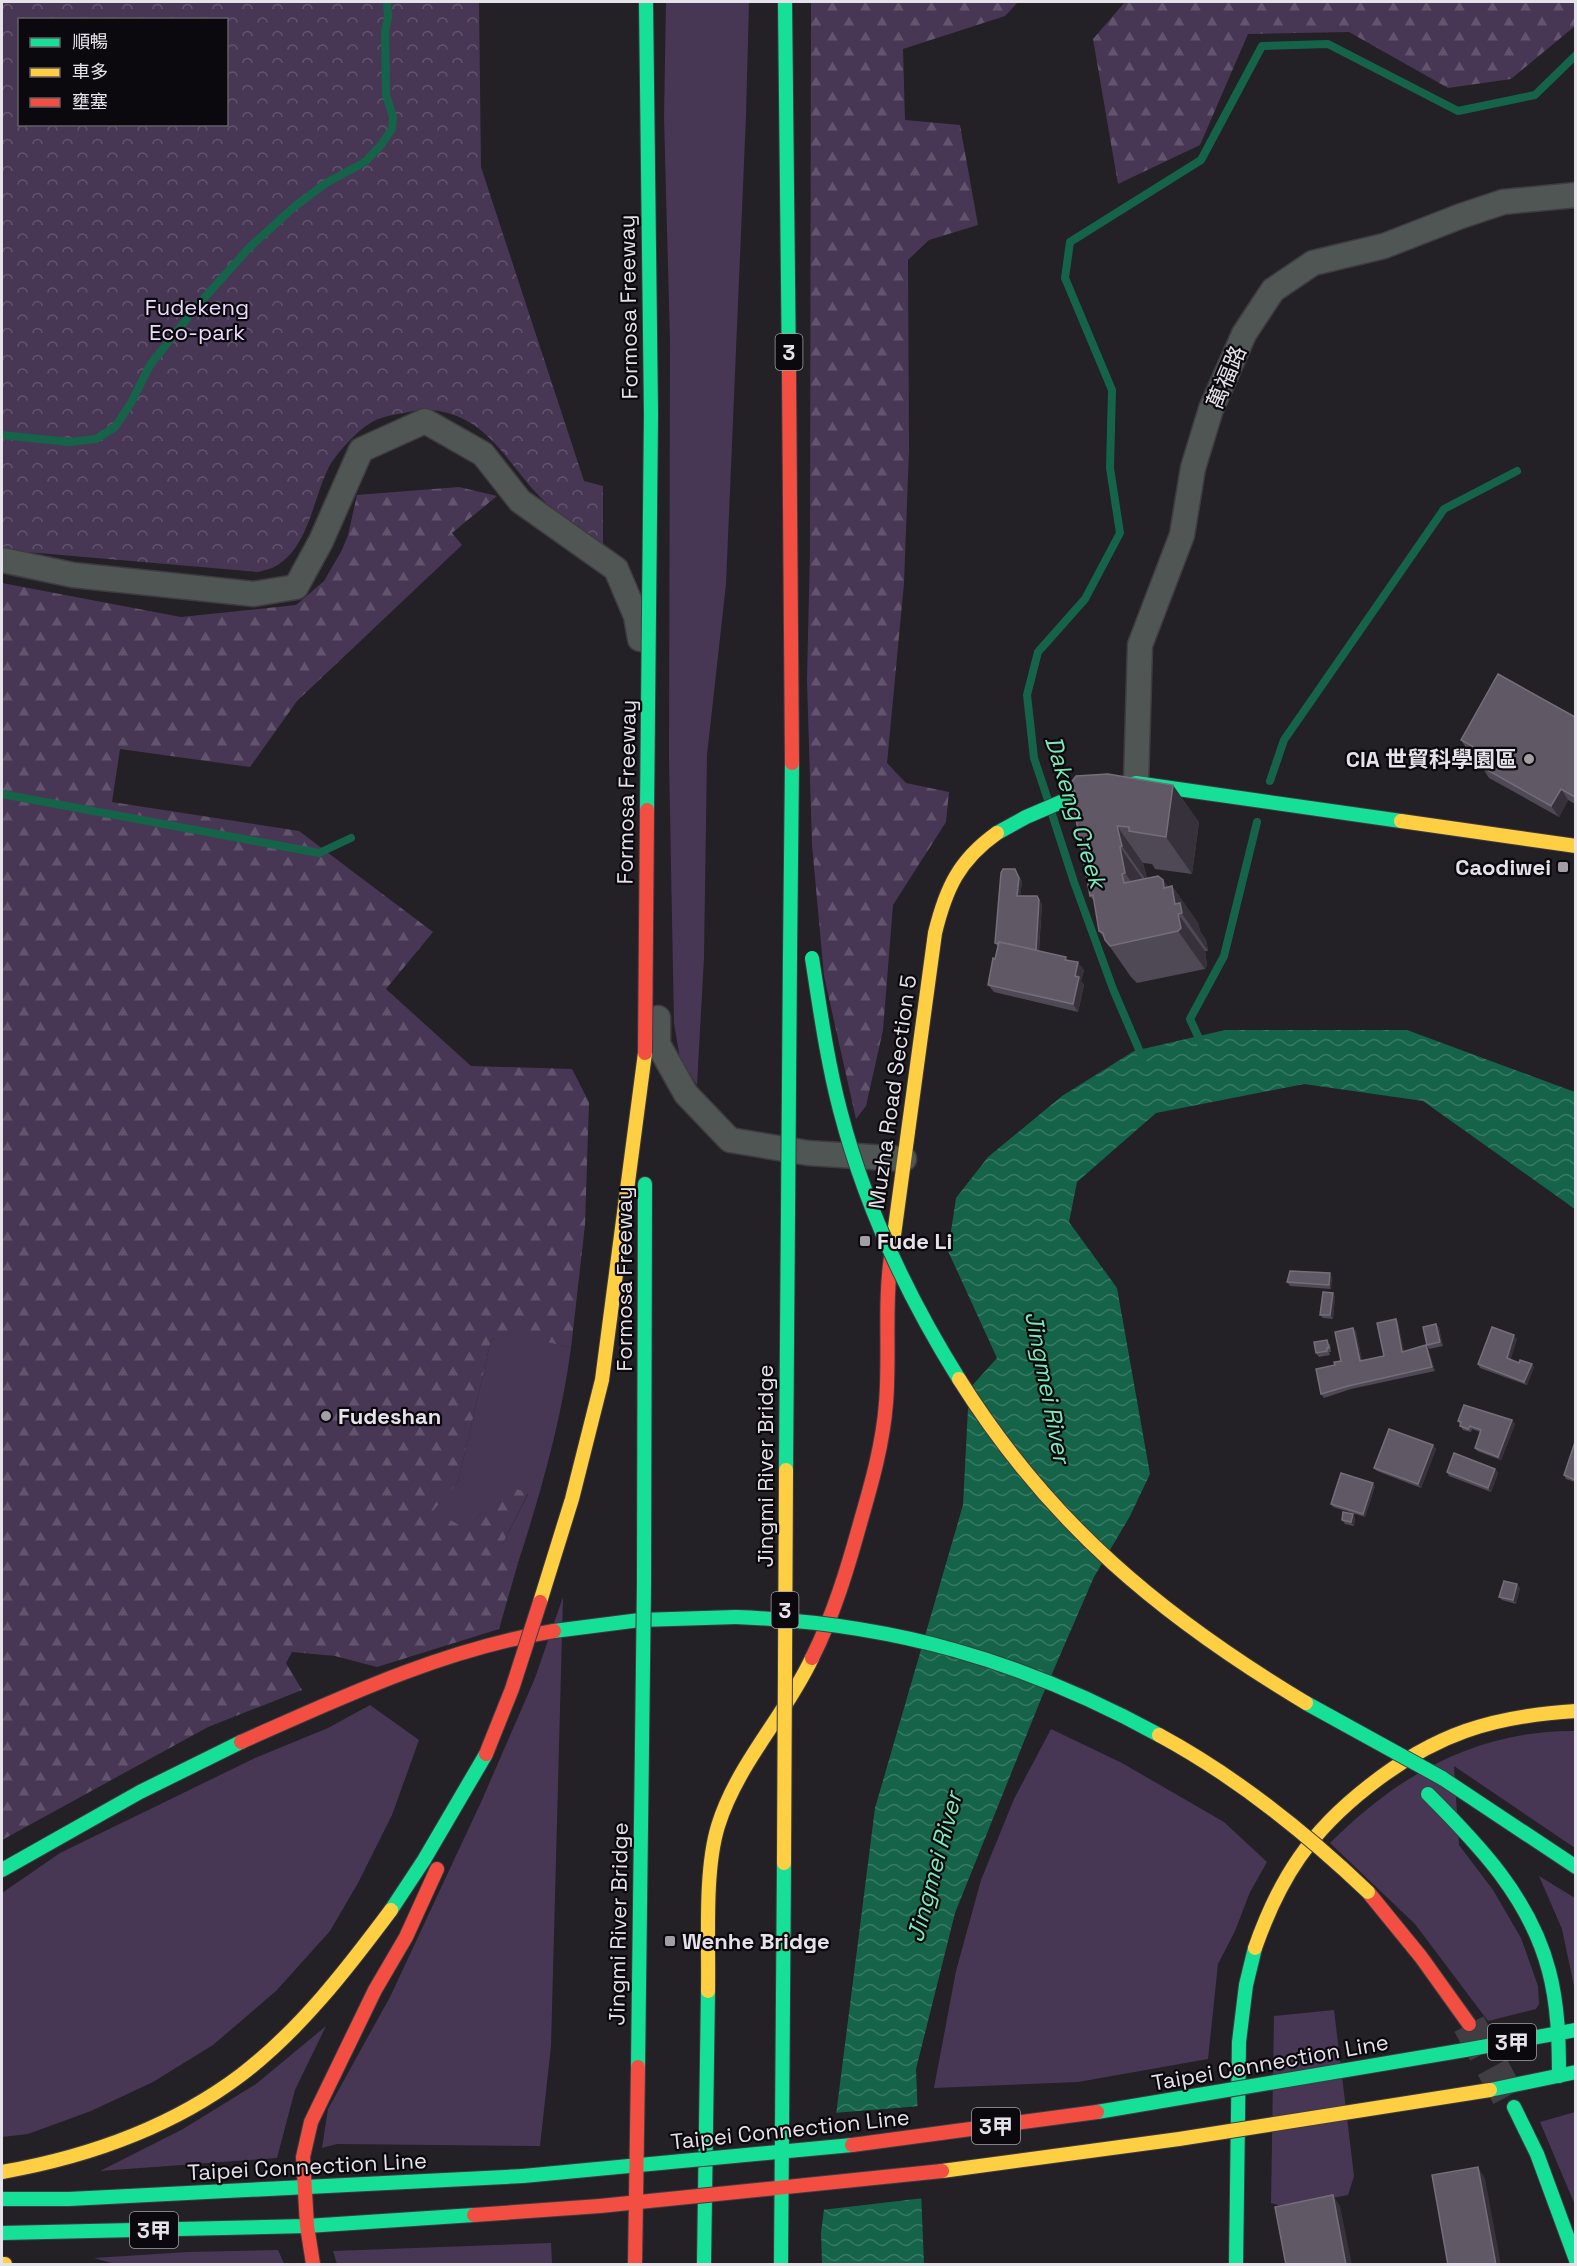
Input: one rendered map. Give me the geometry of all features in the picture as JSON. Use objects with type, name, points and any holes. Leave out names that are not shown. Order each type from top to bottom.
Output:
[{"type":"main road","name":"Formosa Freeway","points":[[644,1584],[645,1053],[651,414],[646,2]]},
{"type":"main road","name":"3","points":[[785,2],[793,702]]},
{"type":"main road","points":[[793,702],[805,865]]},
{"type":"main road","name":"Jingmi River Bridge","points":[[781,2265],[793,702]]},
{"type":"main road","points":[[1136,783],[1575,846]]},
{"type":"main road","name":"Muzha Road Section 5","points":[[704,2265],[710,1869],[718,1825],[736,1784],[807,1668],[830,1616],[854,1545],[874,1470],[884,1422],[886,1395],[885,1313],[888,1276],[935,933],[949,886],[963,863],[980,847],[1019,821],[1068,799],[1136,783]]},
{"type":"main road","points":[[811,952],[829,1064],[845,1129],[883,1236],[911,1298],[944,1355],[995,1433],[1038,1487],[1085,1539],[1139,1587],[1227,1654],[1322,1713],[1442,1778],[1575,1867]]},
{"type":"main road","points":[[313,2265],[307,2226],[303,2157],[311,2122],[375,1990],[406,1937],[431,1885],[486,1754],[512,1689],[572,1499],[602,1380],[645,1053]]},
{"type":"main road","name":"Jingmi River Bridge","points":[[635,2265],[644,1584]]},
{"type":"main road","points":[[2,1870],[159,1782],[244,1741],[340,1698],[429,1663],[481,1647],[548,1632],[611,1622],[678,1617],[736,1617],[819,1622],[886,1633],[950,1648],[1015,1669],[1085,1697],[1156,1731],[1226,1773],[1335,1860],[1368,1892],[1421,1957],[1469,2024]]},
{"type":"main road","points":[[1236,2265],[1238,2055],[1241,2015],[1250,1966],[1269,1912],[1292,1867],[1322,1827],[1356,1796],[1408,1758],[1447,1737],[1496,1721],[1575,1711]]},
{"type":"main road","points":[[1322,1713],[1401,1773]]},
{"type":"main road","points":[[2,2172],[80,2154],[145,2131],[203,2101],[266,2054],[326,1993],[378,1927],[414,1876],[486,1754]]},
{"type":"main road","points":[[1424,1790],[1483,1850],[1517,1896],[1541,1948],[1553,1987],[1558,2033],[1559,2076]]},
{"type":"main road","name":"Taipei Connection Line","points":[[2,2199],[69,2199],[523,2176],[919,2137],[1128,2108],[1575,2030]]},
{"type":"main road","name":"3甲","points":[[2,2233],[307,2226],[600,2206],[747,2193],[993,2165],[1298,2121],[1490,2090],[1575,2072]]},
{"type":"main road","points":[[1514,2107],[1537,2154],[1575,2260]]},
{"type":"street","name":"萬福路","points":[[1136,783],[1140,645],[1182,535],[1193,468],[1211,409],[1244,334],[1273,290],[1313,263],[1384,246],[1503,202],[1575,195]]},
{"type":"street","points":[[2,560],[74,575],[254,594],[296,587],[321,541],[361,450],[425,421],[483,454],[520,501],[616,569],[636,616],[651,704],[658,1044],[686,1094],[730,1140],[808,1153],[904,1159]]},
{"type":"green space","name":"Fudekeng Eco-park","points":[[2,2],[479,2],[481,167],[584,481],[603,486],[603,546],[548,505],[480,429],[453,415],[429,410],[381,418],[364,427],[353,438],[329,467],[309,521],[296,547],[287,558],[270,569],[258,572],[2,548]]},
{"type":"green space","points":[[666,2],[749,2],[726,584],[707,755],[704,958],[697,1085],[680,1059],[674,1023],[669,760],[670,341],[664,117]]},
{"type":"green space","points":[[811,2],[1018,2],[1005,16],[903,49],[905,120],[960,125],[978,225],[929,240],[908,260],[909,450],[904,583],[887,763],[906,783],[949,792],[946,822],[893,905],[883,1030],[866,1106],[856,1119],[824,976],[812,845],[807,679],[810,552]]},
{"type":"green space","points":[[1125,2],[1575,2],[1575,26],[1511,79],[1448,88],[1349,32],[1248,34],[1200,145],[1118,184],[1093,39]]},
{"type":"green space","points":[[459,487],[497,496],[452,533],[462,545],[297,701],[250,767],[120,749],[112,802],[299,831],[433,932],[386,989],[471,1066],[572,1069],[589,1102],[585,1225],[571,1348],[508,1332],[491,1340],[458,1482],[433,1511],[467,1529],[480,1514],[499,1483],[528,1493],[504,1541],[502,1557],[518,1563],[499,1629],[377,1667],[335,1656],[292,1652],[286,1663],[302,1690],[208,1727],[2,1840],[2,583],[181,617],[296,605],[324,581],[342,550],[348,535],[357,495]]},
{"type":"green space","points":[[508,1331],[571,1348],[562,1403],[549,1457],[518,1563],[501,1557],[504,1541],[528,1494],[480,1514],[467,1530],[432,1511],[458,1482],[491,1340]]},
{"type":"green space","points":[[563,1597],[551,2046],[540,2146],[337,2144],[322,2148],[328,2109],[390,1997],[482,1800],[535,1678]]},
{"type":"green space","points":[[370,1705],[419,1740],[392,1815],[358,1883],[330,1931],[276,1991],[213,2045],[153,2082],[91,2111],[28,2134],[2,2137],[2,1893],[60,1853],[255,1758],[328,1728]]},
{"type":"green space","points":[[1051,1729],[1122,1763],[1224,1822],[1267,1862],[1250,1892],[1235,1931],[1218,1964],[1208,2059],[1078,2082],[934,2088],[956,1971],[981,1880],[1014,1799]]},
{"type":"green space","points":[[1575,1731],[1575,1848],[1454,1766],[1459,1845],[1493,1890],[1521,1938],[1538,1986],[1539,2004],[1536,2009],[1488,2021],[1415,1924],[1330,1843],[1383,1797],[1441,1761],[1472,1748],[1505,1739],[1539,1733]]},
{"type":"green space","points":[[1539,1876],[1575,1898],[1575,1991],[1562,1929]]},
{"type":"green space","points":[[1334,2010],[1354,2176],[1348,2195],[1285,2207],[1271,2203],[1274,2016]]},
{"type":"green space","points":[[326,2026],[295,2090],[277,2158],[100,2171],[183,2129],[256,2084]]},
{"type":"green space","points":[[1575,2112],[1575,2205],[1540,2122]]},
{"type":"green space","points":[[551,2243],[552,2264],[337,2264],[333,2251]]},
{"type":"green space","points":[[278,2250],[284,2264],[115,2264],[94,2258],[188,2252]]},
{"type":"water","name":"Jingmei River","points":[[1225,1030],[1407,1030],[1575,1092],[1575,1209],[1423,1101],[1304,1084],[1156,1113],[1077,1182],[1069,1222],[1117,1288],[1150,1474],[1130,1516],[1094,1577],[1041,1699],[955,1913],[916,2069],[924,2264],[822,2264],[821,2233],[875,1808],[963,1505],[969,1389],[997,1358],[948,1251],[956,1198],[988,1157],[1062,1096],[1134,1051]]},
{"type":"pier","points":[[921,2106],[924,2198],[821,2210],[834,2113]]},
{"type":"building","name":"CIA 世貿科學園區","points":[[1498,674],[1575,717],[1575,797],[1561,789],[1551,806],[1482,767],[1488,755],[1461,740]]},
{"type":"building","points":[[1108,774],[1173,785],[1166,837],[1129,831],[1129,827],[1117,826],[1122,846],[1120,847],[1125,873],[1122,874],[1124,883],[1158,876],[1163,880],[1164,888],[1172,886],[1175,904],[1180,903],[1182,913],[1178,914],[1181,928],[1178,931],[1110,946],[1103,933],[1099,931],[1093,895],[1090,896],[1074,808],[1075,791],[1070,784],[1076,776]]},
{"type":"building","points":[[1003,869],[1015,869],[1019,878],[1017,896],[1037,896],[1039,900],[1036,950],[995,943]]},
{"type":"building","points":[[999,942],[1066,957],[1065,960],[1078,962],[1075,976],[1079,977],[1073,1004],[988,985],[993,958],[995,959]]},
{"type":"building","points":[[1290,1271],[1330,1273],[1329,1285],[1287,1282]]},
{"type":"building","points":[[1323,1292],[1333,1293],[1330,1315],[1320,1315]]},
{"type":"building","points":[[1396,1319],[1402,1352],[1426,1345],[1432,1367],[1321,1394],[1316,1369],[1335,1365],[1334,1362],[1341,1361],[1335,1332],[1353,1328],[1360,1361],[1384,1356],[1377,1323]]},
{"type":"building","points":[[1436,1324],[1440,1342],[1427,1345],[1423,1327]]},
{"type":"building","points":[[1492,1327],[1514,1335],[1507,1358],[1519,1363],[1520,1360],[1532,1364],[1524,1382],[1478,1364]]},
{"type":"building","points":[[1327,1340],[1329,1348],[1327,1351],[1316,1353],[1314,1342]]},
{"type":"building","points":[[1464,1405],[1512,1420],[1498,1457],[1475,1448],[1481,1430],[1470,1426],[1468,1429],[1460,1426],[1461,1422],[1458,1421]]},
{"type":"building","points":[[1389,1429],[1433,1445],[1418,1484],[1374,1468]]},
{"type":"building","points":[[1575,1442],[1575,1480],[1564,1475]]},
{"type":"building","points":[[1454,1453],[1495,1469],[1488,1488],[1447,1472]]},
{"type":"building","points":[[1341,1473],[1373,1483],[1363,1514],[1331,1504]]},
{"type":"building","points":[[1343,1512],[1353,1514],[1351,1522],[1342,1520]]},
{"type":"building","points":[[1504,1581],[1517,1584],[1513,1600],[1499,1597]]},
{"type":"building","points":[[1478,2167],[1496,2265],[1448,2265],[1432,2175]]},
{"type":"building","points":[[1333,2195],[1346,2265],[1286,2265],[1275,2207]]},
{"type":"waterway","points":[[2,435],[69,442],[96,439],[115,427],[131,403],[150,365],[197,306],[249,248],[294,207],[326,183],[365,162],[381,145],[392,129],[393,117],[386,95],[387,2]]},
{"type":"waterway","name":"Dakeng Creek","points":[[1048,800],[1034,758],[1027,695],[1038,652],[1085,599],[1120,533],[1110,468],[1112,390],[1065,278],[1070,242],[1201,160],[1262,46],[1328,44],[1458,111],[1535,95],[1576,55]]},
{"type":"waterway","points":[[1270,781],[1284,740],[1444,509],[1517,471]]},
{"type":"waterway","points":[[2,794],[319,853],[351,838]]},
{"type":"waterway","name":"Dakeng Creek","points":[[1052,814],[1113,989],[1143,1059]]},
{"type":"waterway","points":[[1202,1045],[1190,1019],[1224,956],[1257,822]]},
{"type":"tunnel","points":[[1469,2024],[1514,2107]]},
{"type":"traffic: fast","points":[[646,2],[651,414]]},
{"type":"traffic: fast","points":[[785,2],[789,373]]},
{"type":"traffic: fast","points":[[647,810],[651,414]]},
{"type":"traffic: fast","points":[[790,956],[792,763]]},
{"type":"traffic: fast","points":[[997,833],[1026,817],[1068,799],[1136,783],[1401,821]]},
{"type":"traffic: fast","points":[[786,1470],[790,956]]},
{"type":"traffic: fast","points":[[812,958],[835,1091],[862,1181],[905,1283],[959,1379]]},
{"type":"traffic: fast","points":[[644,1584],[645,1184]]},
{"type":"traffic: fast","points":[[638,2067],[644,1584]]},
{"type":"traffic: fast","points":[[554,1631],[640,1620],[736,1617]]},
{"type":"traffic: fast","points":[[736,1617],[849,1627],[955,1650],[1006,1666],[1057,1686],[1159,1735]]},
{"type":"traffic: fast","points":[[1306,1703],[1442,1778]]},
{"type":"traffic: fast","points":[[2,1870],[140,1792],[241,1742]]},
{"type":"traffic: fast","points":[[391,1910],[424,1860],[486,1754]]},
{"type":"traffic: fast","points":[[1442,1778],[1576,1867]]},
{"type":"traffic: fast","points":[[1428,1794],[1484,1853],[1516,1896],[1529,1920],[1540,1945],[1552,1984],[1557,2023],[1559,2076]]},
{"type":"traffic: fast","points":[[781,2264],[784,1863]]},
{"type":"traffic: fast","points":[[1236,2264],[1239,2042],[1246,1985],[1255,1948]]},
{"type":"traffic: fast","points":[[704,2264],[708,1991]]},
{"type":"traffic: fast","points":[[1465,2050],[1576,2030]]},
{"type":"traffic: fast","points":[[1097,2112],[1465,2050]]},
{"type":"traffic: fast","points":[[1490,2090],[1576,2072]]},
{"type":"traffic: fast","points":[[1514,2107],[1537,2154],[1576,2260]]},
{"type":"traffic: fast","points":[[523,2176],[852,2145]]},
{"type":"traffic: fast","points":[[2,2199],[69,2199],[523,2176]]},
{"type":"traffic: fast","points":[[2,2233],[307,2226],[474,2215]]},
{"type":"traffic: slow","points":[[1401,821],[1576,846]]},
{"type":"traffic: slow","points":[[891,1257],[935,933],[944,902],[956,876],[973,854],[997,833]]},
{"type":"traffic: slow","points":[[540,1602],[572,1499],[602,1380],[645,1053]]},
{"type":"traffic: slow","points":[[959,1379],[994,1431],[1031,1479],[1112,1563],[1203,1636],[1306,1703]]},
{"type":"traffic: slow","points":[[784,1863],[786,1470]]},
{"type":"traffic: slow","points":[[708,1991],[709,1886],[718,1826],[737,1782],[789,1700],[812,1658]]},
{"type":"traffic: slow","points":[[1255,1948],[1275,1899],[1299,1858],[1348,1803],[1393,1768],[1441,1741],[1491,1723],[1576,1711]]},
{"type":"traffic: slow","points":[[1159,1735],[1216,1769],[1269,1806],[1368,1892]]},
{"type":"traffic: slow","points":[[2,2172],[66,2158],[128,2137],[186,2110],[241,2075],[303,2019],[391,1910]]},
{"type":"traffic: slow","points":[[942,2171],[1179,2139],[1490,2090]]},
{"type":"traffic: jam","points":[[789,373],[792,763]]},
{"type":"traffic: jam","points":[[645,1053],[647,810]]},
{"type":"traffic: jam","points":[[812,1658],[846,1573],[880,1448],[887,1385],[888,1293],[891,1257]]},
{"type":"traffic: jam","points":[[486,1754],[512,1689],[540,1602]]},
{"type":"traffic: jam","points":[[241,1742],[355,1692],[433,1662],[513,1639],[554,1631]]},
{"type":"traffic: jam","points":[[313,2264],[307,2226],[303,2157],[311,2122],[375,1990],[406,1937],[437,1869]]},
{"type":"traffic: jam","points":[[1368,1892],[1421,1957],[1469,2024]]},
{"type":"traffic: jam","points":[[635,2264],[638,2067]]},
{"type":"traffic: jam","points":[[852,2145],[1097,2112]]},
{"type":"traffic: jam","points":[[600,2206],[942,2171]]},
{"type":"traffic: jam","points":[[474,2215],[600,2206]]},
{"type":"place","name":"CIA 世貿科學園區","points":[[1529,759]]},
{"type":"place","name":"Caodiwei","points":[[1563,867]]},
{"type":"place","name":"Fude Li","points":[[865,1241]]},
{"type":"place","name":"Fudeshan","points":[[326,1416]]},
{"type":"place","name":"Wenhe Bridge","points":[[670,1941]]}]
